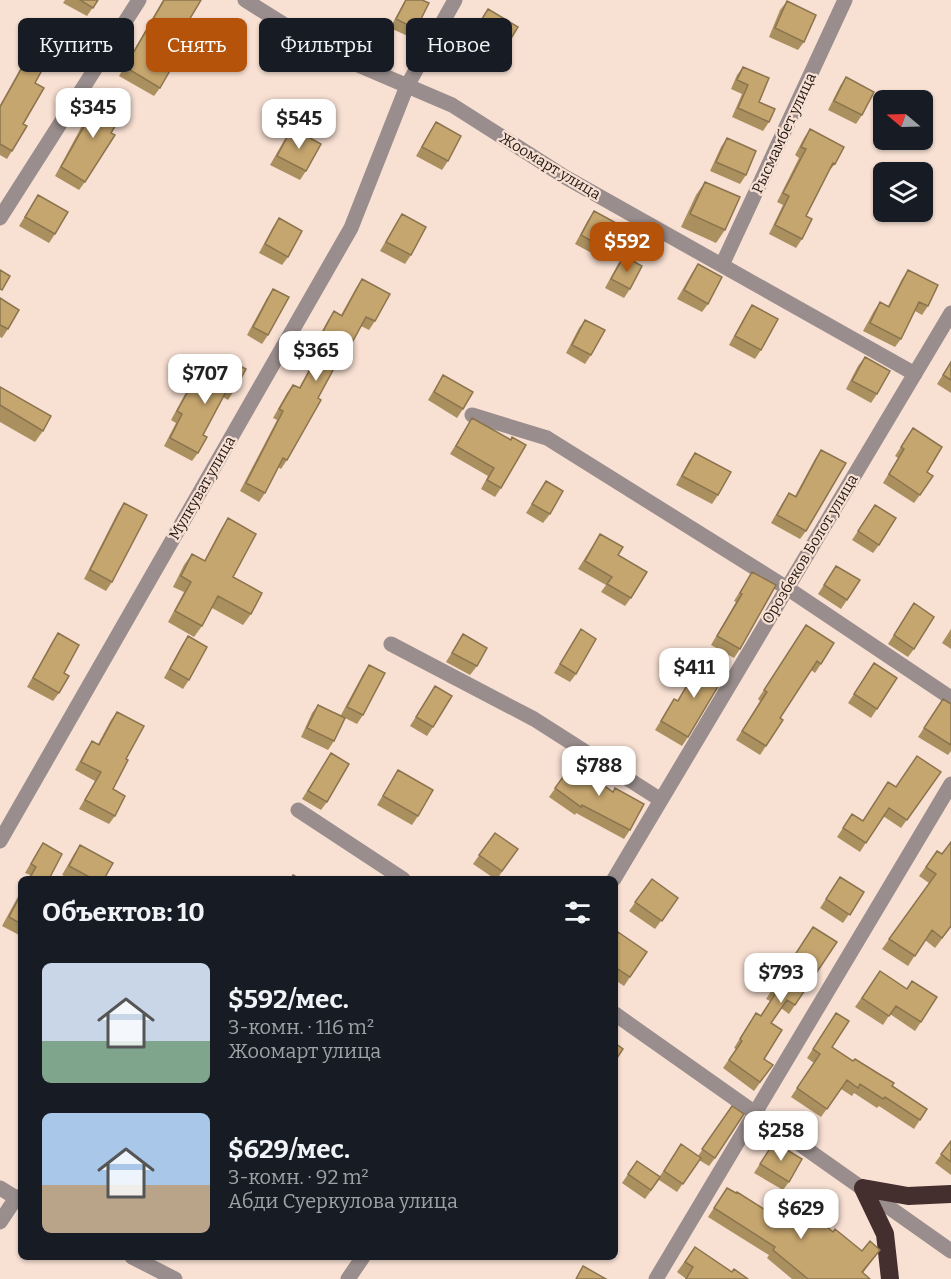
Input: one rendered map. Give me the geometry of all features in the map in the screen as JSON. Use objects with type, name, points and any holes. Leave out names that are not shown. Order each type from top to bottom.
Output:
[{"type":"highway","points":[[863,1188],[908,1196],[951,1194]]},
{"type":"highway","points":[[863,1188],[885,1234],[890,1279]]},
{"type":"street","points":[[0,218],[139,0]]},
{"type":"street","name":"Жоомарт улица","points":[[244,0],[328,52],[452,105],[565,177],[915,374]]},
{"type":"street","name":"Мулкуват улица","points":[[0,841],[351,228],[407,86],[454,0]]},
{"type":"street","name":"Рысмамбет улица","points":[[722,265],[845,0]]},
{"type":"street","name":"Орозбеков Болот улица","points":[[616,876],[951,313]]},
{"type":"street","points":[[472,415],[547,438],[787,588],[951,698]]},
{"type":"street","points":[[391,644],[534,719],[661,800]]},
{"type":"street","points":[[656,1279],[951,784]]},
{"type":"street","points":[[298,810],[398,876]]},
{"type":"street","points":[[618,1016],[951,1251]]},
{"type":"street","points":[[0,1188],[18,1197]]},
{"type":"street","points":[[0,1222],[18,1199]]},
{"type":"street","points":[[138,1260],[175,1279]]},
{"type":"street","points":[[348,1279],[361,1260]]},
{"type":"building","points":[[80,0],[98,0],[93,8]]},
{"type":"building","points":[[164,0],[201,0],[190,18],[154,18]]},
{"type":"building","points":[[406,0],[422,0],[429,3],[422,18],[406,18],[406,24],[396,19]]},
{"type":"building","points":[[787,1],[816,15],[804,42],[775,28]]},
{"type":"building","points":[[488,9],[503,18],[482,18]]},
{"type":"building","points":[[512,23],[518,27],[512,37]]},
{"type":"building","points":[[146,31],[146,72],[169,72],[160,88],[133,72],[134,52]]},
{"type":"building","points":[[743,67],[769,78],[759,102],[775,109],[769,122],[738,108],[748,85],[737,80]]},
{"type":"building","points":[[20,72],[41,72],[35,83],[44,88],[23,124],[27,126],[12,151],[0,144],[0,107]]},
{"type":"building","points":[[846,77],[873,91],[862,115],[834,101]]},
{"type":"building","points":[[98,96],[124,111],[111,133],[115,135],[85,182],[61,167],[91,114],[88,112]]},
{"type":"building","points":[[436,122],[461,136],[448,161],[422,147]]},
{"type":"building","points":[[292,128],[321,144],[306,171],[277,156]]},
{"type":"building","points":[[810,129],[844,147],[835,164],[833,163],[806,216],[812,219],[802,239],[775,225],[789,196],[783,193],[806,149],[801,147]]},
{"type":"building","points":[[727,138],[756,151],[746,175],[716,162]]},
{"type":"building","points":[[705,182],[740,197],[725,230],[690,214]]},
{"type":"building","points":[[38,195],[68,212],[55,234],[25,217]]},
{"type":"building","points":[[594,211],[618,224],[605,249],[581,235]]},
{"type":"building","points":[[402,214],[426,227],[411,255],[386,242]]},
{"type":"building","points":[[279,218],[302,231],[288,257],[265,244]]},
{"type":"building","points":[[624,256],[642,266],[630,289],[611,279]]},
{"type":"building","points":[[698,264],[722,277],[708,304],[684,290]]},
{"type":"building","points":[[0,270],[10,276],[2,290],[0,289]]},
{"type":"building","points":[[908,270],[938,285],[928,306],[919,302],[901,339],[870,323],[880,302],[889,307]]},
{"type":"building","points":[[362,279],[390,294],[375,321],[366,317],[347,352],[344,350],[318,398],[321,400],[287,460],[283,458],[265,493],[246,483],[283,411],[279,409],[293,385],[300,388],[326,340],[320,337],[334,311],[342,316]]},
{"type":"building","points":[[273,289],[289,297],[268,335],[253,327]]},
{"type":"building","points":[[0,298],[19,310],[8,329],[0,325]]},
{"type":"building","points":[[752,305],[778,319],[761,350],[735,336]]},
{"type":"building","points":[[585,320],[605,330],[591,355],[572,345]]},
{"type":"building","points":[[222,356],[246,369],[234,391],[228,388],[203,435],[207,437],[198,453],[170,438],[182,414],[177,411],[191,386],[203,392]]},
{"type":"building","points":[[865,357],[890,371],[877,394],[852,381]]},
{"type":"building","points":[[951,362],[951,380],[943,375]]},
{"type":"building","points":[[443,375],[473,392],[463,409],[434,392]]},
{"type":"building","points":[[0,387],[51,416],[43,431],[0,405]]},
{"type":"building","points":[[472,418],[511,440],[512,437],[526,445],[501,488],[487,480],[494,468],[456,446]]},
{"type":"building","points":[[913,428],[942,447],[927,472],[933,476],[920,495],[889,474],[904,449],[901,447]]},
{"type":"building","points":[[821,450],[846,463],[806,531],[777,515],[789,493],[796,497]]},
{"type":"building","points":[[695,453],[731,472],[718,495],[682,476]]},
{"type":"building","points":[[546,481],[563,491],[550,514],[532,504]]},
{"type":"building","points":[[124,503],[147,515],[112,582],[90,570]]},
{"type":"building","points":[[875,505],[896,518],[879,545],[858,531]]},
{"type":"building","points":[[228,518],[256,534],[233,577],[262,593],[251,614],[218,596],[202,626],[175,611],[191,582],[181,576],[192,554],[205,561]]},
{"type":"building","points":[[600,534],[623,547],[618,555],[647,572],[631,598],[607,584],[612,577],[585,561]]},
{"type":"building","points":[[836,566],[860,580],[847,600],[824,585]]},
{"type":"building","points":[[752,572],[776,585],[740,649],[717,636]]},
{"type":"building","points":[[914,603],[934,617],[914,649],[894,635]]},
{"type":"building","points":[[806,625],[834,643],[821,664],[817,661],[780,718],[783,720],[766,746],[742,731],[767,692],[764,690]]},
{"type":"building","points":[[581,629],[596,639],[576,674],[560,664]]},
{"type":"building","points":[[58,633],[79,645],[64,673],[69,676],[59,693],[33,678]]},
{"type":"building","points":[[463,634],[487,648],[477,666],[452,653]]},
{"type":"building","points":[[188,636],[207,647],[189,680],[170,669]]},
{"type":"building","points":[[702,659],[726,673],[688,737],[661,721],[674,699],[678,701]]},
{"type":"building","points":[[874,663],[897,678],[877,709],[854,694]]},
{"type":"building","points":[[369,665],[385,673],[363,715],[347,707]]},
{"type":"building","points":[[435,686],[452,696],[433,727],[416,717]]},
{"type":"building","points":[[943,699],[951,704],[951,745],[924,728]]},
{"type":"building","points":[[318,705],[345,718],[334,741],[307,728]]},
{"type":"building","points":[[117,712],[144,726],[113,789],[125,796],[115,816],[85,800],[101,772],[81,762],[92,741],[99,745]]},
{"type":"building","points":[[331,753],[349,764],[327,802],[308,791]]},
{"type":"building","points":[[917,756],[941,772],[907,820],[889,808],[866,843],[843,828],[852,814],[863,821],[888,782],[896,787]]},
{"type":"building","points":[[573,763],[613,792],[615,788],[644,804],[630,830],[582,805],[581,807],[555,788]]},
{"type":"building","points":[[398,770],[433,790],[418,816],[383,796]]},
{"type":"building","points":[[495,833],[518,849],[502,871],[479,855]]},
{"type":"building","points":[[951,842],[951,926],[942,938],[932,930],[915,956],[889,939],[936,874],[926,867],[937,851],[942,854]]},
{"type":"building","points":[[43,843],[62,854],[51,876],[31,876],[36,867],[31,864]]},
{"type":"building","points":[[80,845],[113,863],[106,876],[87,876],[69,866]]},
{"type":"building","points":[[840,877],[864,892],[850,915],[826,899]]},
{"type":"building","points":[[652,879],[678,898],[662,921],[635,902]]},
{"type":"building","points":[[18,900],[18,922],[9,917]]},
{"type":"building","points":[[813,927],[837,942],[795,1005],[787,1000],[771,1023],[782,1030],[764,1059],[773,1065],[760,1082],[729,1060],[742,1041],[740,1039],[756,1013],[761,1016],[776,993],[772,990]]},
{"type":"building","points":[[618,932],[647,952],[630,977],[618,969]]},
{"type":"building","points":[[880,971],[907,989],[912,981],[937,997],[921,1022],[896,1006],[889,1016],[862,998]]},
{"type":"building","points":[[836,1013],[849,1021],[832,1047],[894,1083],[892,1086],[927,1109],[920,1120],[885,1097],[883,1099],[860,1084],[858,1088],[847,1080],[827,1109],[797,1088],[820,1054],[813,1049]]},
{"type":"building","points":[[618,1045],[623,1049],[618,1056]]},
{"type":"building","points":[[732,1106],[744,1114],[715,1158],[702,1149]]},
{"type":"building","points":[[951,1141],[951,1162],[941,1154]]},
{"type":"building","points":[[774,1142],[802,1159],[789,1182],[760,1164]]},
{"type":"building","points":[[681,1144],[701,1158],[683,1184],[664,1171]]},
{"type":"building","points":[[637,1161],[660,1177],[651,1190],[628,1174]]},
{"type":"building","points":[[727,1188],[786,1223],[801,1205],[833,1232],[835,1229],[862,1251],[870,1241],[880,1250],[862,1272],[870,1279],[808,1279],[773,1250],[775,1247],[714,1208]]},
{"type":"building","points":[[695,1247],[732,1272],[734,1269],[748,1279],[686,1279],[693,1267],[685,1262]]},
{"type":"building","points":[[583,1266],[606,1279],[576,1279]]}]
